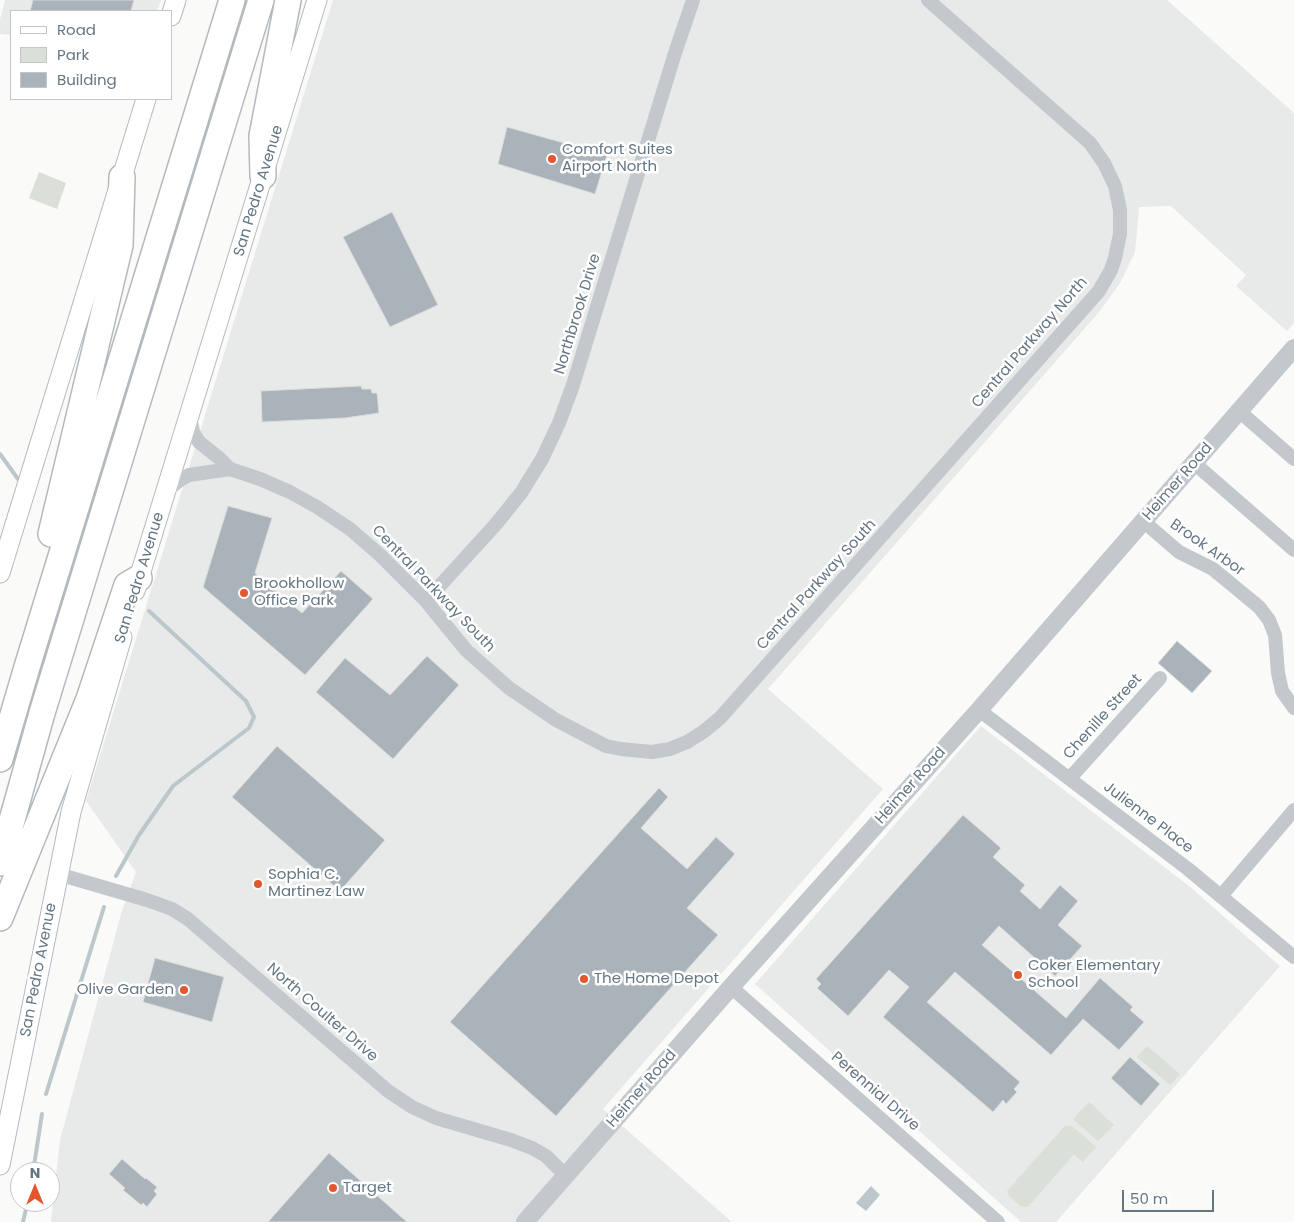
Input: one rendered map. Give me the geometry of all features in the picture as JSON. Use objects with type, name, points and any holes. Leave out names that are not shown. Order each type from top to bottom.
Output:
[{"type":"highway","points":[[0,759],[232,0]]},
{"type":"highway","points":[[0,863],[45,704],[262,0]]},
{"type":"highway","points":[[264,176],[262,136],[288,0]]},
{"type":"highway","points":[[46,604],[49,545],[120,245],[122,177]]},
{"type":"highway","points":[[0,918],[89,699],[127,585],[139,578]]},
{"type":"main road","points":[[172,13],[176,0]]},
{"type":"main road","name":"San Pedro Avenue","points":[[0,1165],[76,791],[139,578],[317,0]]},
{"type":"main road","points":[[0,573],[146,100]]},
{"type":"street","name":"Northbrook Drive","points":[[426,601],[496,524],[521,493],[542,459],[560,423],[693,0]]},
{"type":"street","name":"Central Parkway North","points":[[896,520],[1099,291],[1111,270],[1120,234],[1120,210],[1115,186],[1104,163],[1090,143],[928,0]]},
{"type":"street","name":"Heimer Road","points":[[525,1222],[731,987],[979,710],[1294,348]]},
{"type":"street","points":[[1239,411],[1294,459]]},
{"type":"street","name":"Central Parkway South","points":[[190,413],[192,427],[197,440],[206,449],[220,458],[230,469]]},
{"type":"street","points":[[1194,463],[1294,550]]},
{"type":"street","name":"Central Parkway South","points":[[166,492],[189,475],[230,469],[290,492],[350,529],[380,555],[426,601],[466,650],[508,688],[556,720],[606,746],[641,752],[670,749],[687,742],[720,718],[896,520]]},
{"type":"street","name":"Brook Arbor","points":[[1143,522],[1179,552],[1213,569],[1259,608],[1269,620],[1275,635],[1278,673],[1282,691],[1294,708]]},
{"type":"street","name":"Chenille Street","points":[[1070,778],[1160,678]]},
{"type":"street","name":"Julienne Place","points":[[979,710],[1188,869],[1294,957]]},
{"type":"street","points":[[1221,896],[1294,810]]},
{"type":"street","name":"North Coulter Drive","points":[[58,874],[172,909],[188,919],[388,1091],[412,1107],[436,1118],[532,1148],[546,1156],[566,1176]]},
{"type":"street","name":"Perennial Drive","points":[[731,987],[998,1222]]},
{"type":"shaded area","points":[[5,0],[161,0],[157,10],[10,10],[10,35],[0,34],[0,19]]},
{"type":"shaded area","points":[[333,0],[1167,0],[1294,113],[1294,323],[1287,331],[1236,286],[1246,275],[1171,206],[1139,207],[1135,252],[1120,283],[1100,311],[768,689],[883,789],[603,1109],[732,1222],[51,1222],[52,1212],[60,1212],[60,1162],[58,1162],[60,1140],[121,914],[136,872],[86,801]]},
{"type":"shaded area","name":"Coker Elementary School","points":[[981,726],[1189,886],[1280,966],[1056,1222],[1021,1222],[755,984]]},
{"type":"shaded area","points":[[871,1186],[880,1195],[866,1211],[856,1203]]},
{"type":"green space","points":[[39,172],[66,183],[57,209],[29,198]]},
{"type":"green space","points":[[1147,1046],[1180,1074],[1170,1085],[1137,1057]]},
{"type":"green space","points":[[1089,1102],[1114,1125],[1098,1141],[1073,1119]]},
{"type":"green space","points":[[1065,1126],[1072,1126],[1096,1147],[1083,1162],[1074,1154],[1028,1207],[1022,1207],[1009,1196],[1007,1191]]},
{"type":"building","points":[[33,0],[134,0],[131,10],[30,10]]},
{"type":"building","name":"Comfort Suites Airport North","points":[[507,127],[607,155],[595,194],[498,164]]},
{"type":"building","points":[[392,212],[438,305],[390,327],[343,237]]},
{"type":"building","points":[[361,386],[362,389],[371,389],[372,393],[377,393],[379,413],[345,418],[262,422],[261,391]]},
{"type":"building","name":"Brookhollow Office Park","points":[[228,506],[272,518],[255,573],[302,613],[341,571],[373,599],[305,675],[203,587]]},
{"type":"building","points":[[1177,641],[1212,671],[1192,693],[1158,663]]},
{"type":"building","points":[[427,656],[459,685],[393,759],[316,692],[345,658],[390,695]]},
{"type":"building","points":[[277,746],[385,840],[340,891],[232,797]]},
{"type":"building","name":"The Home Depot","points":[[659,788],[668,797],[641,828],[687,869],[716,837],[735,854],[687,908],[718,935],[556,1116],[450,1022]]},
{"type":"building","points":[[963,815],[1001,848],[993,857],[1025,885],[1020,891],[1040,909],[1060,885],[1078,901],[1058,925],[1082,946],[1055,976],[999,926],[982,945],[1066,1018],[1100,978],[1133,1007],[1130,1010],[1144,1022],[1119,1050],[1083,1019],[1051,1055],[955,972],[927,1002],[1020,1082],[1014,1089],[1017,1092],[1006,1104],[1003,1100],[993,1112],[883,1017],[909,987],[889,970],[848,1016],[817,988],[821,984],[816,979]]},
{"type":"building","name":"Olive Garden","points":[[155,958],[224,977],[212,1022],[143,1002]]},
{"type":"building","points":[[1130,1057],[1160,1084],[1141,1106],[1111,1078]]},
{"type":"building","name":"Target","points":[[329,1153],[407,1222],[268,1222]]},
{"type":"building","points":[[122,1159],[157,1187],[154,1191],[157,1194],[147,1207],[143,1203],[141,1205],[123,1190],[125,1188],[109,1174]]},
{"type":"waterway","points":[[0,454],[18,479]]},
{"type":"waterway","points":[[116,876],[139,835],[173,786],[249,728],[254,717],[246,701],[149,611]]},
{"type":"waterway","points":[[46,1094],[104,907]]},
{"type":"waterway","points":[[35,1162],[42,1114]]},
{"type":"waterway","points":[[23,1222],[25,1212]]},
{"type":"place","name":"Comfort Suites Airport North","points":[[552,159]]},
{"type":"place","name":"Brookhollow Office Park","points":[[244,593]]},
{"type":"place","name":"Sophia C. Martinez Law","points":[[258,884]]},
{"type":"place","name":"Coker Elementary School","points":[[1018,975]]},
{"type":"place","name":"The Home Depot","points":[[584,979]]},
{"type":"place","name":"Olive Garden","points":[[184,990]]},
{"type":"place","name":"Target","points":[[333,1188]]}]
